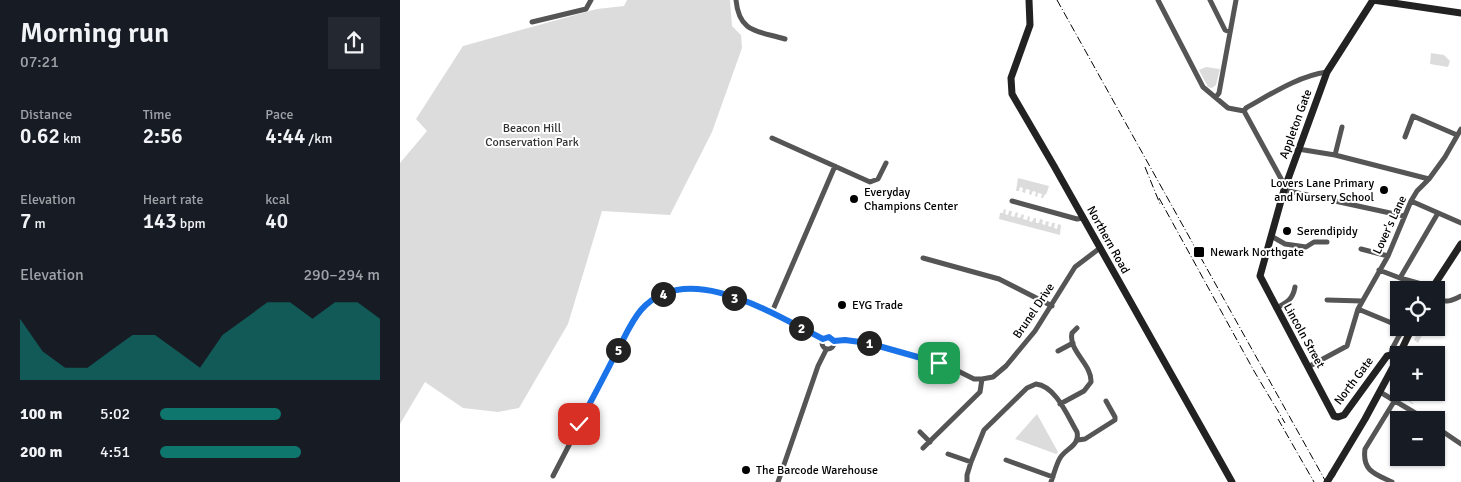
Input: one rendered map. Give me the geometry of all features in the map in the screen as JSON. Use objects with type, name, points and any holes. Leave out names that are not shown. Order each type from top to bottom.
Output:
[{"type":"street","points":[[532,22],[579,12],[586,9],[591,0]]},
{"type":"street","points":[[736,0],[737,15],[744,25],[751,29],[785,39]]},
{"type":"street","name":"Northern Road","points":[[1029,0],[1031,10],[1030,25],[1012,78],[1011,91],[1232,482]]},
{"type":"street","points":[[1158,0],[1203,87],[1228,108],[1244,111]]},
{"type":"street","points":[[1210,0],[1225,30],[1230,32]]},
{"type":"street","points":[[1216,97],[1219,93],[1236,0]]},
{"type":"street","points":[[1373,0],[1461,13]]},
{"type":"street","name":"Appleton Gate","points":[[1263,265],[1284,188],[1327,72],[1373,0]]},
{"type":"street","points":[[1244,111],[1276,91],[1317,73],[1327,72]]},
{"type":"street","points":[[1244,111],[1284,188],[1404,216]]},
{"type":"street","points":[[1404,137],[1413,116],[1457,134]]},
{"type":"street","points":[[1335,156],[1342,127]]},
{"type":"street","name":"Lover's Lane","points":[[1308,367],[1347,346],[1358,309],[1388,256],[1411,201],[1417,191],[1429,179],[1461,129]]},
{"type":"street","points":[[772,138],[864,179],[874,181],[881,176],[886,163]]},
{"type":"street","points":[[1298,149],[1429,179]]},
{"type":"street","points":[[772,312],[835,166]]},
{"type":"street","points":[[1012,201],[1077,219],[1083,218]]},
{"type":"street","points":[[1411,201],[1461,223]]},
{"type":"street","points":[[1400,278],[1438,213]]},
{"type":"street","points":[[1271,236],[1285,244],[1306,247],[1314,242],[1327,242]]},
{"type":"street","points":[[1437,281],[1461,244]]},
{"type":"street","name":"Brunel Drive","points":[[982,379],[993,377],[1006,366],[1029,339],[1052,306],[1075,267],[1100,248]]},
{"type":"street","points":[[1361,249],[1388,256]]},
{"type":"street","points":[[923,258],[999,279],[1052,306]]},
{"type":"street","name":"Lincoln Street","points":[[1263,265],[1261,280],[1334,416]]},
{"type":"street","points":[[1379,270],[1409,281]]},
{"type":"street","points":[[1276,308],[1290,301],[1295,287]]},
{"type":"street","points":[[553,476],[629,327],[642,309],[652,301],[673,290],[699,289],[715,292],[772,312],[823,339],[829,337],[834,341],[845,340],[868,343],[944,364],[970,377],[982,379],[980,392],[922,448]]},
{"type":"street","points":[[1445,302],[1461,296]]},
{"type":"street","points":[[1330,301],[1362,301]]},
{"type":"street","points":[[1358,309],[1390,324]]},
{"type":"street","points":[[1060,404],[1084,390],[1091,382],[1090,373],[1072,343],[1072,333],[1077,328]]},
{"type":"street","points":[[823,339],[821,344],[826,350]]},
{"type":"street","points":[[778,482],[818,366],[826,350],[832,348],[834,341]]},
{"type":"street","points":[[1058,351],[1072,343]]},
{"type":"street","name":"North Gate","points":[[1334,416],[1344,415],[1387,356],[1390,355]]},
{"type":"street","points":[[1327,482],[1390,373]]},
{"type":"street","points":[[967,482],[971,462],[984,430],[1030,386],[1036,384],[1045,387],[1060,404],[1077,432],[1078,440],[1075,445],[1066,450],[1060,459],[1052,480],[1006,460]]},
{"type":"street","points":[[1380,392],[1390,397]]},
{"type":"street","points":[[1078,440],[1085,439],[1115,420],[1106,401]]},
{"type":"street","points":[[1392,482],[1374,474],[1368,468],[1364,458],[1365,449],[1394,401]]},
{"type":"street","points":[[1397,401],[1412,411]]},
{"type":"street","points":[[920,432],[930,442]]},
{"type":"street","points":[[1445,433],[1461,444]]},
{"type":"street","points":[[948,454],[971,462]]},
{"type":"green space","name":"Beacon Hill Conservation Park","points":[[627,0],[730,0],[732,26],[741,35],[742,48],[712,132],[670,215],[602,211],[568,324],[519,408],[498,412],[463,408],[425,382],[400,424],[400,163],[427,131],[416,119],[463,46],[597,9],[624,6]]},
{"type":"green space","points":[[1431,53],[1444,55],[1450,61],[1448,67],[1430,64]]},
{"type":"green space","points":[[1206,67],[1220,69],[1216,85],[1212,88],[1208,87],[1199,70]]},
{"type":"green space","points":[[1018,178],[1049,186],[1046,195],[1041,198],[1042,194],[1038,193],[1037,197],[1035,196],[1036,192],[1033,191],[1031,195],[1029,194],[1030,190],[1026,189],[1025,193],[1022,192],[1023,188],[1020,187],[1019,191],[1016,191]]},
{"type":"green space","points":[[1004,209],[1006,210],[1005,214],[1008,215],[1009,211],[1012,211],[1011,216],[1014,217],[1016,212],[1018,213],[1017,217],[1020,218],[1022,214],[1024,215],[1023,219],[1027,220],[1028,216],[1030,217],[1029,221],[1032,222],[1036,218],[1036,223],[1039,223],[1040,219],[1043,220],[1042,224],[1045,225],[1046,221],[1049,222],[1048,226],[1051,227],[1052,223],[1055,223],[1054,228],[1057,229],[1058,224],[1061,225],[1060,235],[999,219],[1000,213],[1003,213]]},
{"type":"green space","points":[[1416,336],[1422,336],[1418,343],[1414,340]]},
{"type":"green space","points":[[1037,414],[1058,452],[1056,454],[1015,439]]},
{"type":"railway","points":[[1057,0],[1326,482]]},
{"type":"railway","points":[[1145,167],[1160,204]]},
{"type":"railway","points":[[1159,198],[1254,371],[1285,423]]},
{"type":"railway","points":[[1278,419],[1314,482]]},
{"type":"place","name":"Lovers Lane Primary and Nursery School","points":[[1384,190]]},
{"type":"place","name":"Everyday Champions Center","points":[[854,199]]},
{"type":"place","name":"Serendipidy","points":[[1287,231]]},
{"type":"place","name":"Newark Northgate","points":[[1199,252]]},
{"type":"place","name":"EYG Trade","points":[[842,305]]},
{"type":"place","name":"The Barcode Warehouse","points":[[746,470]]},
{"type":"route","points":[[579,424],[635,318],[652,301],[673,290],[690,288],[707,290],[772,312],[823,339],[829,337],[834,341],[860,341],[939,363]]}]
